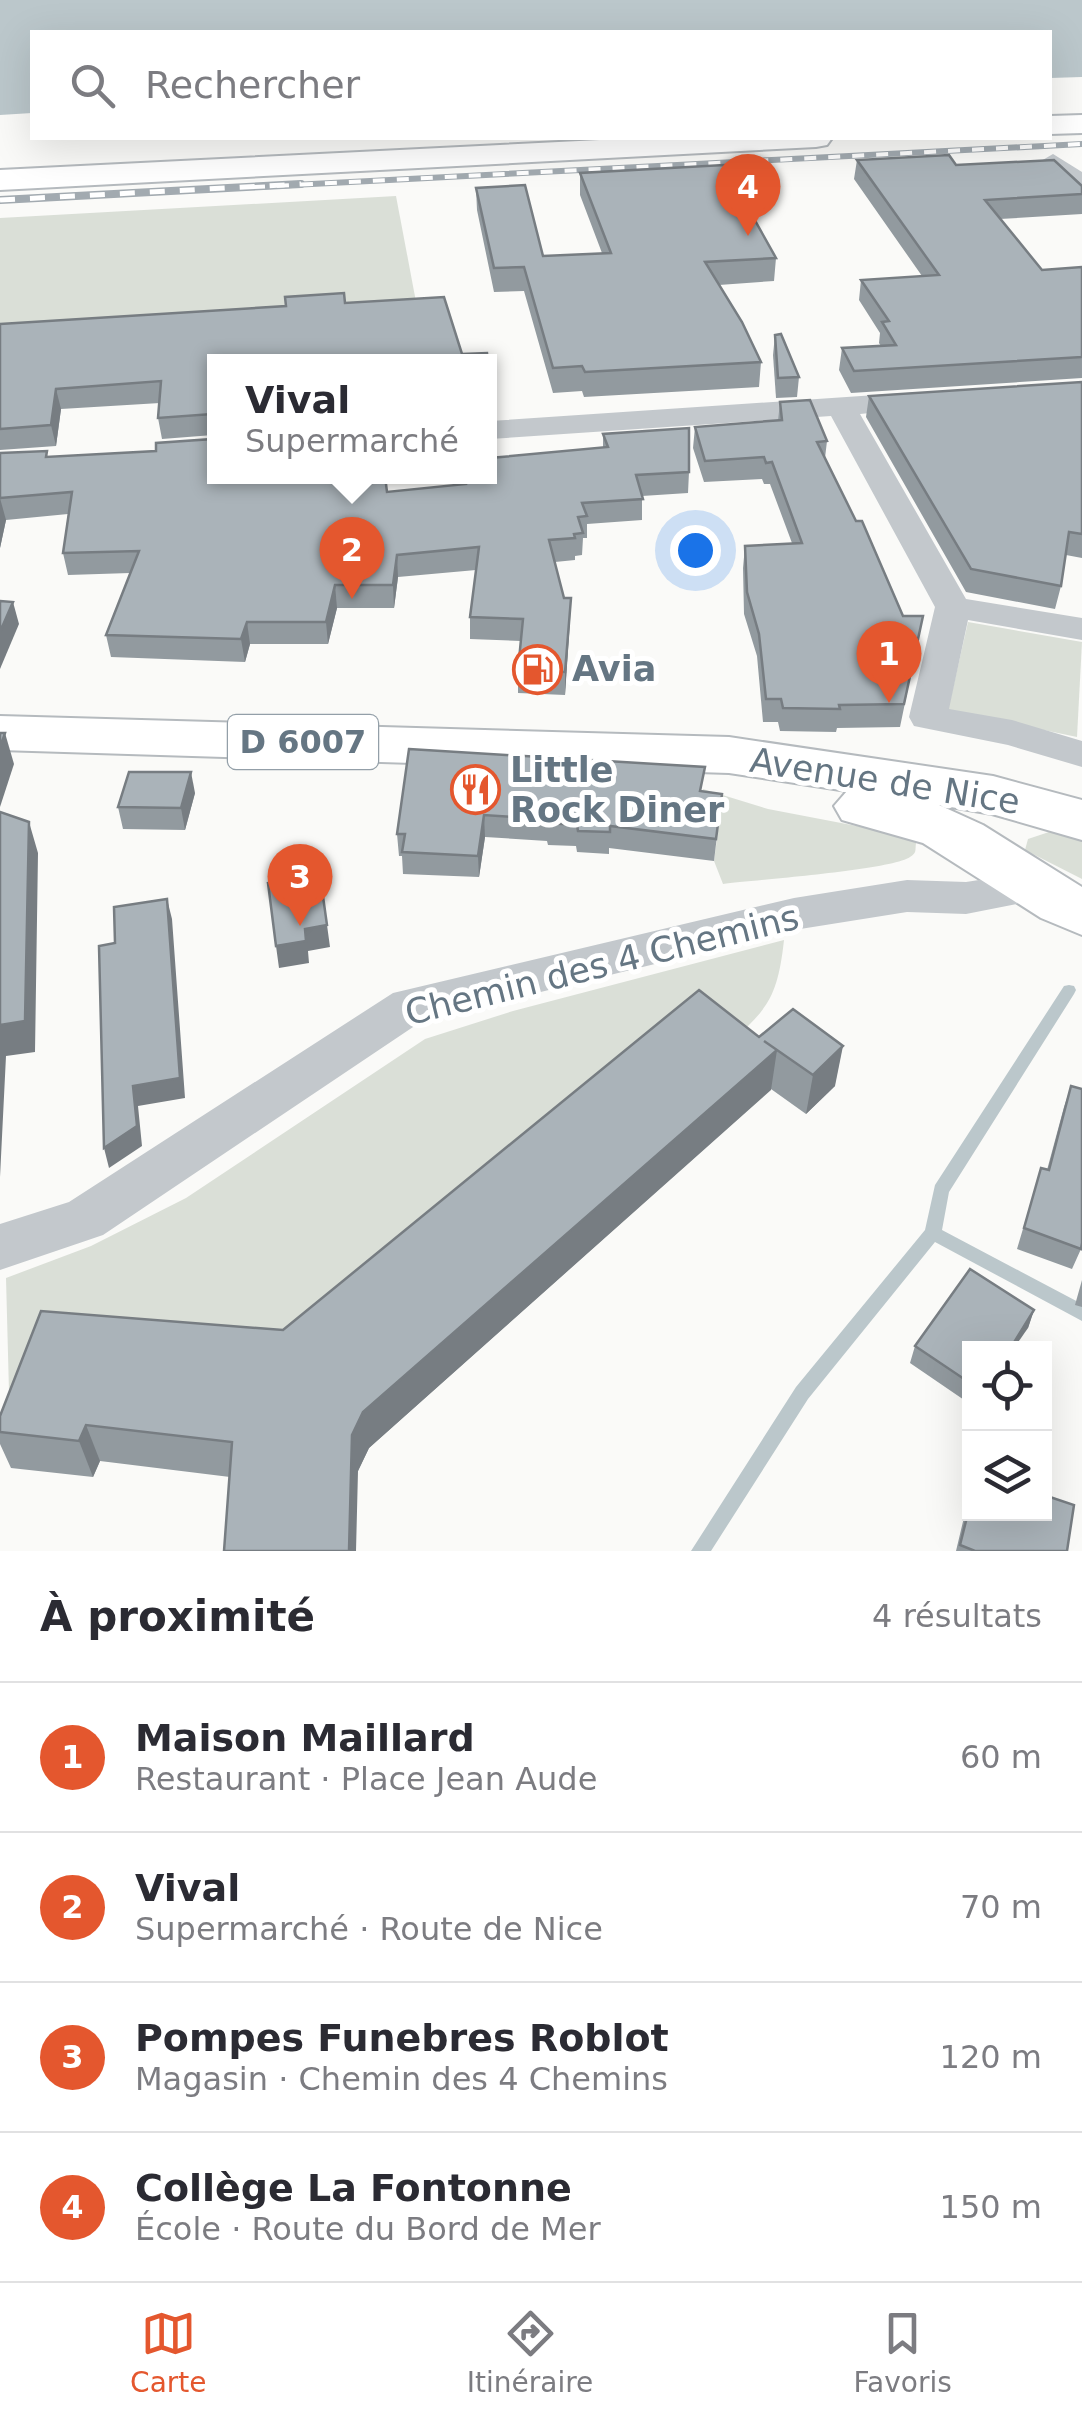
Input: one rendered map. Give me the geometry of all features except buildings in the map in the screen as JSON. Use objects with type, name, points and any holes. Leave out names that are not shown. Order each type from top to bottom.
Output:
[{"type":"main road","points":[[1052,125],[1082,124]]},
{"type":"main road","points":[[0,180],[777,140]]},
{"type":"main road","name":"D 6007","points":[[0,733],[661,756]]},
{"type":"main road","name":"Avenue de Nice","points":[[661,756],[729,755],[783,761],[993,795],[1082,820]]},
{"type":"main road","name":"Avenue de Nice","points":[[661,756],[924,820],[1057,900]]},
{"type":"main road","points":[[976,850],[1025,827],[1049,824],[1082,830]]},
{"type":"street","points":[[1053,161],[1082,184]]},
{"type":"street","points":[[497,430],[952,399]]},
{"type":"street","points":[[842,407],[953,608],[928,717],[1012,733],[1082,754]]},
{"type":"street","points":[[953,608],[1082,629]]},
{"type":"street","points":[[907,896],[976,850]]},
{"type":"street","points":[[907,896],[1057,900]]},
{"type":"street","name":"Chemin des 4 Chemins","points":[[0,1247],[84,1219],[408,1006],[794,914],[907,896]]},
{"type":"shaded area","points":[[0,0],[1082,0],[1082,77],[1052,78],[1052,30],[30,30],[30,113],[0,115]]},
{"type":"shaded area","points":[[396,196],[417,307],[0,334],[0,218]]},
{"type":"shaded area","points":[[968,622],[1082,642],[1077,737],[948,710]]},
{"type":"shaded area","points":[[703,789],[768,809],[909,836],[916,843],[915,851],[898,862],[878,866],[723,884],[714,861],[719,824],[698,813]]},
{"type":"shaded area","points":[[1049,832],[1082,840],[1082,879],[1025,850],[1028,839]]},
{"type":"shaded area","points":[[784,940],[778,978],[767,1003],[722,1051],[288,1368],[11,1468],[6,1278],[91,1246],[186,1198],[425,1039],[513,1011]]},
{"type":"waterway","points":[[933,1233],[941,1190],[1069,990]]},
{"type":"waterway","points":[[700,1551],[802,1393],[933,1233]]},
{"type":"waterway","points":[[933,1233],[1082,1313]]},
{"type":"railway","points":[[253,187],[1082,144]]},
{"type":"railway","points":[[0,200],[301,184]]},
{"type":"place","name":"Collège La Fontonne","points":[[748,236]]},
{"type":"place","name":"Vival","points":[[352,599]]},
{"type":"place","name":"Avia","points":[[537,669]]},
{"type":"place","name":"Maison Maillard","points":[[889,703]]},
{"type":"place","name":"Little Rock Diner","points":[[475,790]]},
{"type":"place","name":"Pompes Funebres Roblot","points":[[300,926]]}]
